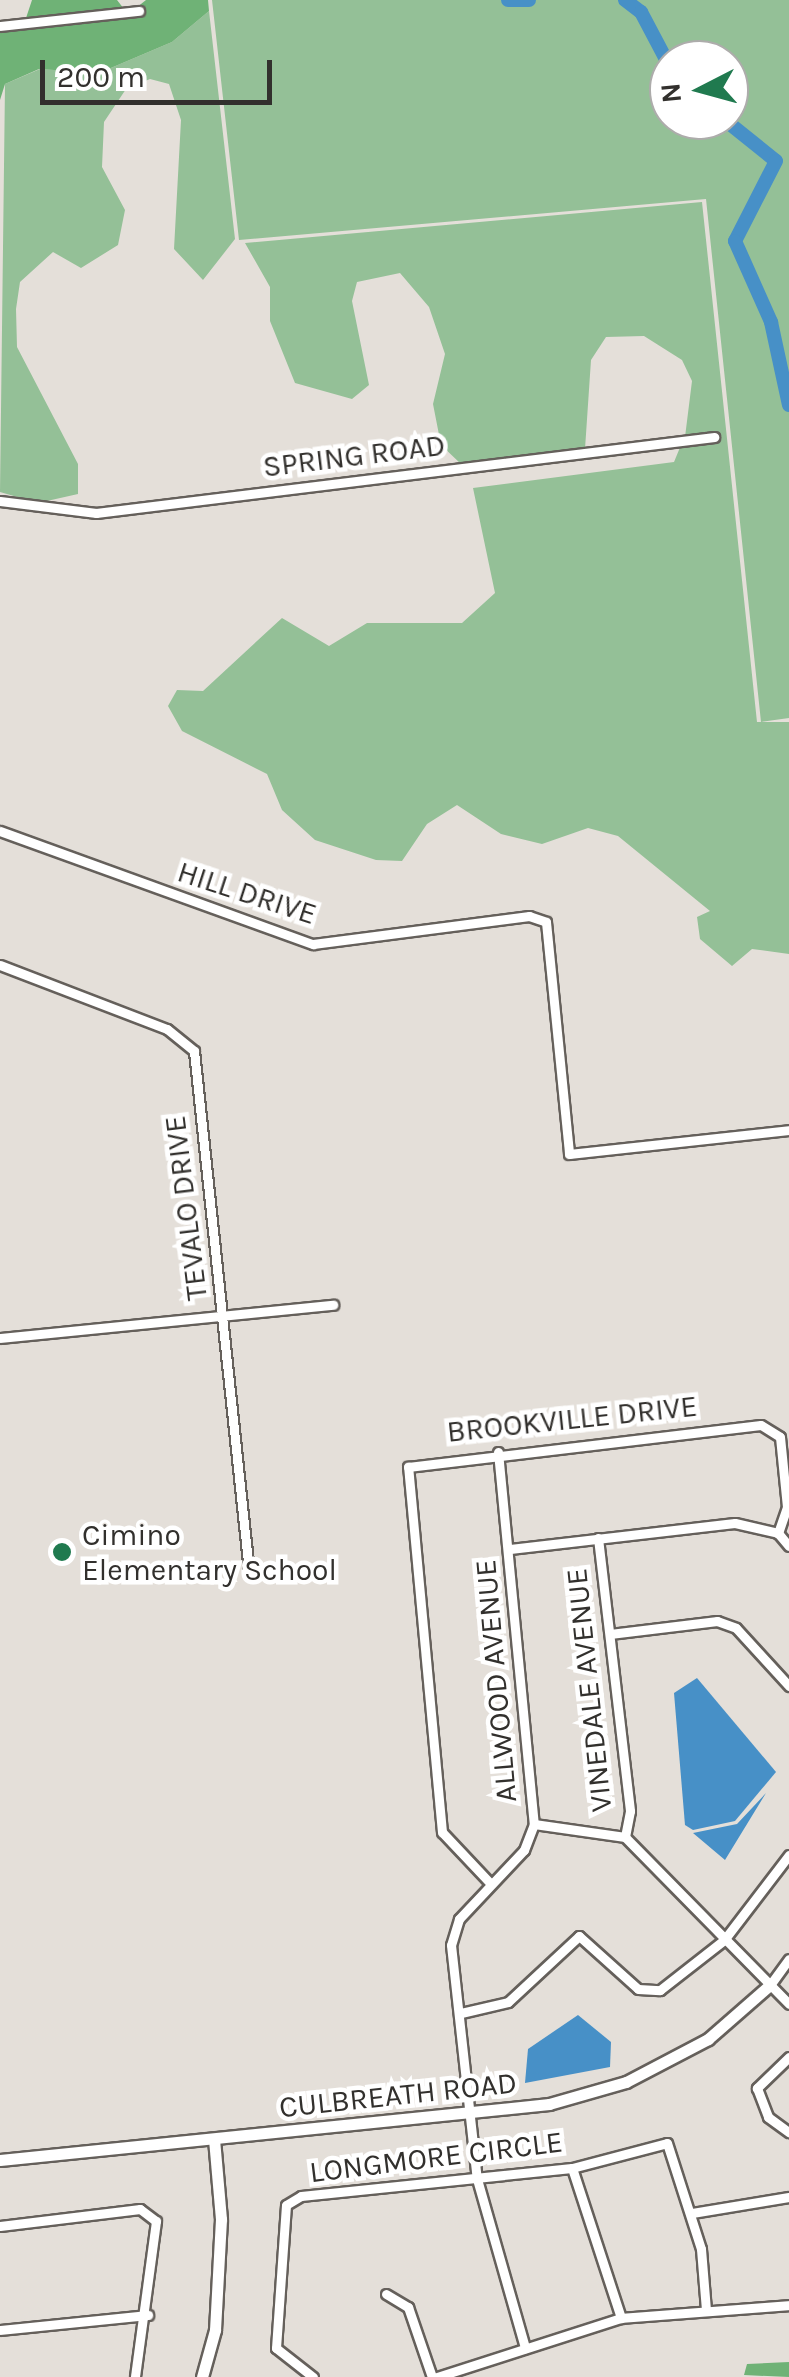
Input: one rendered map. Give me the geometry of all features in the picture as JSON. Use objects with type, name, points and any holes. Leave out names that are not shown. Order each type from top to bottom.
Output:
[{"type":"street","points":[[0,26],[139,11]]},
{"type":"street","name":"SPRING ROAD","points":[[0,501],[96,513],[714,438]]},
{"type":"street","name":"HILL DRIVE","points":[[0,831],[313,944],[529,916],[546,922],[569,1154],[789,1130]]},
{"type":"street","name":"TEVALO DRIVE","points":[[0,966],[168,1029],[194,1052],[248,1572]]},
{"type":"street","points":[[0,1338],[333,1305]]},
{"type":"street","name":"BROOKVILLE DRIVE","points":[[491,1884],[442,1832],[404,1481],[418,1459],[773,1428],[786,1507],[778,1534]]},
{"type":"street","name":"ALLWOOD AVENUE","points":[[498,1452],[534,1824],[524,1850],[459,1918],[451,1945],[474,2113],[477,2180],[525,2348]]},
{"type":"street","points":[[510,1549],[735,1523],[778,1534],[789,1546]]},
{"type":"street","name":"VINEDALE AVENUE","points":[[598,1538],[626,1837]]},
{"type":"street","points":[[610,1634],[717,1621],[736,1628],[789,1686]]},
{"type":"street","points":[[534,1824],[626,1837],[789,2004]]},
{"type":"street","points":[[461,2013],[508,2002],[579,1936],[649,1995],[724,1940],[789,1855]]},
{"type":"street","name":"CULBREATH ROAD","points":[[770,1986],[789,1959]]},
{"type":"street","name":"CULBREATH ROAD","points":[[0,2160],[474,2113],[626,2082],[708,2038],[789,1967]]},
{"type":"street","points":[[789,2057],[757,2088],[768,2117],[789,2132]]},
{"type":"street","points":[[202,2377],[215,2330],[221,2219],[214,2138]]},
{"type":"street","name":"LONGMORE CIRCLE","points":[[313,2377],[276,2348],[286,2205],[572,2168],[667,2143],[692,2213],[706,2310]]},
{"type":"street","points":[[572,2168],[621,2318]]},
{"type":"street","points":[[692,2213],[789,2197]]},
{"type":"street","points":[[0,2226],[140,2209],[156,2221],[148,2315],[135,2377]]},
{"type":"street","points":[[386,2294],[408,2307],[435,2377],[621,2318],[789,2304]]},
{"type":"street","points":[[0,2330],[148,2315]]},
{"type":"green space","points":[[32,0],[117,0],[124,9],[0,22],[26,18]]},
{"type":"green space","points":[[146,0],[208,0],[209,11],[172,42],[99,73],[39,69],[5,84],[0,100],[0,30],[143,15],[136,8]]},
{"type":"green space","points":[[212,0],[789,0],[789,718],[761,722],[706,199],[239,240]]},
{"type":"green space","points":[[209,11],[235,239],[203,280],[174,249],[181,120],[169,84],[150,79],[126,89],[104,122],[102,167],[125,210],[118,245],[81,268],[53,252],[20,282],[16,309],[17,347],[78,464],[78,494],[38,503],[0,492],[5,84],[40,69],[99,73],[172,42]]},
{"type":"green space","points":[[702,202],[757,722],[789,722],[789,954],[752,949],[732,966],[700,939],[697,917],[710,911],[618,836],[588,828],[542,844],[501,834],[457,805],[427,824],[402,861],[376,860],[315,840],[282,810],[267,774],[182,731],[168,706],[177,690],[203,691],[282,618],[329,646],[367,623],[462,623],[495,593],[473,488],[674,462],[681,445],[719,440],[717,433],[685,437],[692,381],[682,360],[644,336],[606,337],[591,360],[585,449],[461,464],[441,445],[433,404],[445,354],[429,307],[400,273],[357,282],[352,301],[369,385],[352,399],[295,383],[270,321],[270,287],[245,243]]},
{"type":"green space","points":[[789,2362],[789,2377],[744,2375],[747,2364]]},
{"type":"water","points":[[697,1678],[776,1772],[735,1821],[693,1830],[685,1825],[674,1693]]},
{"type":"water","points":[[766,1793],[725,1860],[693,1833],[737,1824]]},
{"type":"water","points":[[578,2015],[611,2042],[610,2067],[525,2083],[528,2049]]},
{"type":"waterway","points":[[508,0],[529,0]]},
{"type":"waterway","points":[[625,0],[641,12],[656,40]]},
{"type":"waterway","points":[[749,139],[776,161],[735,241],[771,322],[789,405]]},
{"type":"place","name":"Cimino Elementary School","points":[[62,1552]]}]
